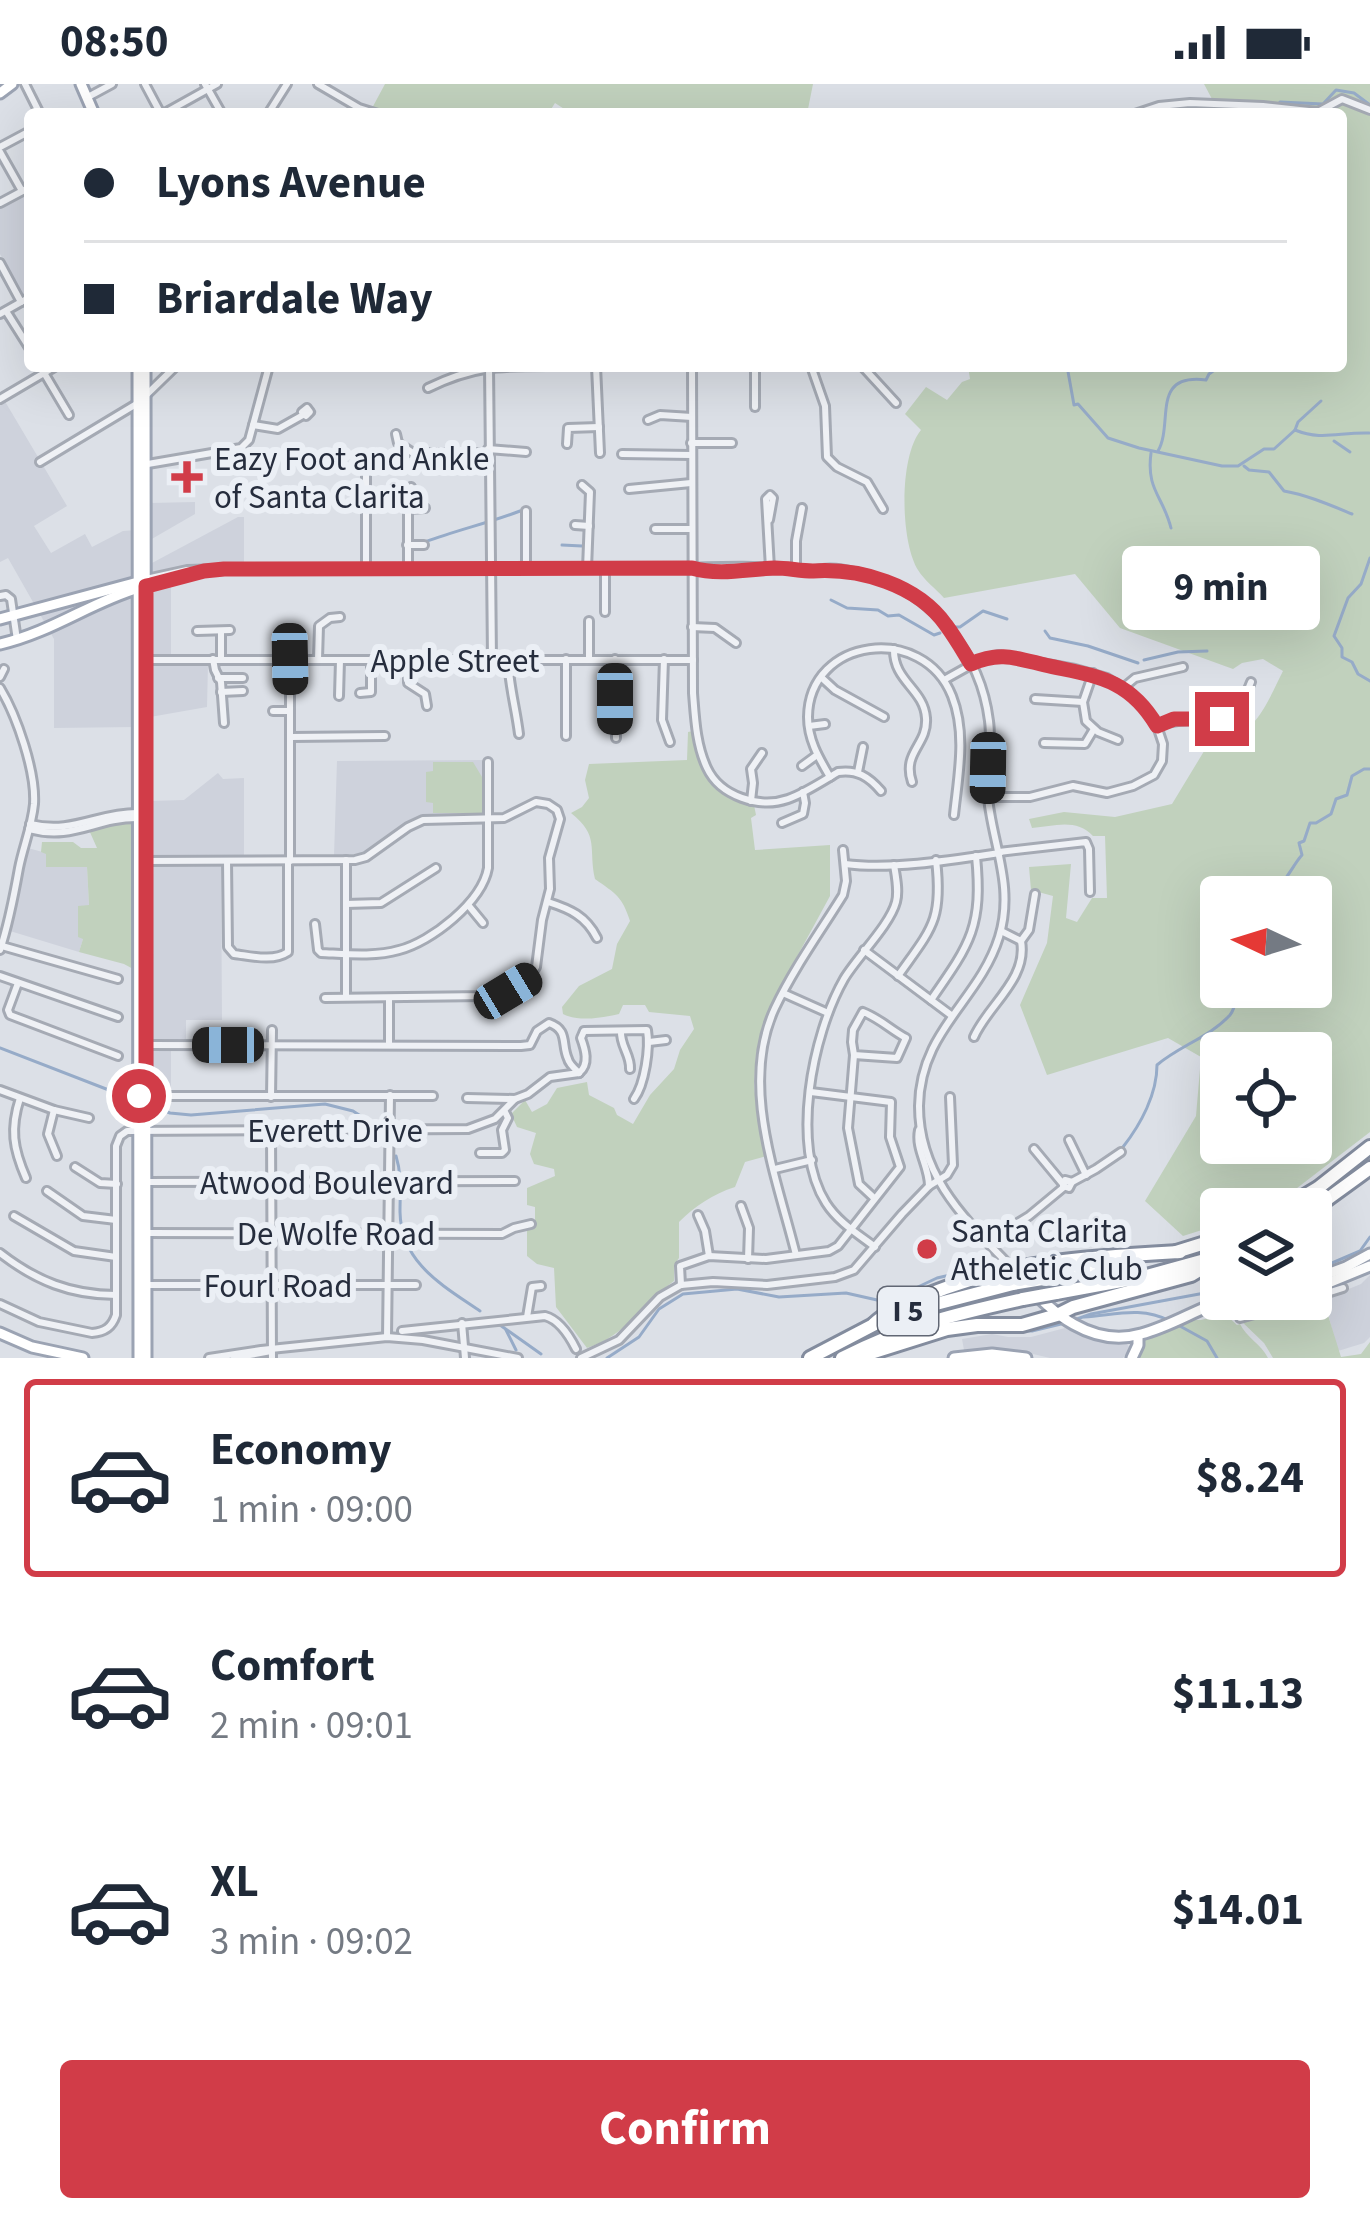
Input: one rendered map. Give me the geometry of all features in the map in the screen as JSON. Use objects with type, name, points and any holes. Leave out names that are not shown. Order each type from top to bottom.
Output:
[{"type":"highway","points":[[1318,1188],[1370,1147]]},
{"type":"highway","points":[[1332,1196],[1370,1168]]},
{"type":"highway","name":"I 5","points":[[810,1358],[906,1312],[1200,1245]]},
{"type":"highway","points":[[874,1324],[884,1314],[949,1286],[1012,1268],[1180,1252]]},
{"type":"highway","name":"I 5","points":[[842,1358],[917,1324],[1200,1262]]},
{"type":"highway","points":[[855,1358],[957,1326],[1022,1325],[1200,1269]]},
{"type":"main road","points":[[81,84],[94,108]]},
{"type":"main road","points":[[0,92],[21,86]]},
{"type":"main road","points":[[142,372],[143,1358]]},
{"type":"main road","points":[[0,620],[142,584]]},
{"type":"main road","points":[[0,644],[56,626],[142,584]]},
{"type":"main road","points":[[142,584],[143,710]]},
{"type":"main road","points":[[1332,1272],[1370,1254]]},
{"type":"main road","points":[[1332,1285],[1370,1266]]},
{"type":"main road","points":[[1012,1268],[1057,1315],[1097,1334],[1138,1336],[1200,1311]]},
{"type":"main road","points":[[141,1288],[146,1318],[143,1358]]},
{"type":"main road","points":[[0,1336],[78,1358]]},
{"type":"main road","points":[[0,1336],[54,1358]]},
{"type":"main road","points":[[1132,1358],[1138,1336]]},
{"type":"main road","points":[[954,1358],[992,1354],[1026,1358]]},
{"type":"street","points":[[88,97],[112,84]]},
{"type":"street","points":[[172,108],[218,84]]},
{"type":"street","points":[[318,84],[359,108]]},
{"type":"street","points":[[1325,108],[1342,99],[1370,110]]},
{"type":"street","points":[[1153,108],[1190,103],[1281,108]]},
{"type":"street","points":[[0,150],[24,186]]},
{"type":"street","points":[[0,263],[21,302]]},
{"type":"street","points":[[24,300],[3,312],[24,341]]},
{"type":"street","points":[[0,399],[39,372]]},
{"type":"street","points":[[43,372],[69,415]]},
{"type":"street","points":[[40,462],[142,400],[170,372]]},
{"type":"street","points":[[142,465],[241,448],[249,440],[266,372]]},
{"type":"street","points":[[428,388],[464,372]]},
{"type":"street","points":[[489,372],[492,659]]},
{"type":"street","points":[[596,372],[601,453]]},
{"type":"street","points":[[692,372],[693,660],[696,727],[706,767],[722,788],[751,801],[785,800],[838,772],[858,772],[881,790]]},
{"type":"street","points":[[755,372],[755,407]]},
{"type":"street","points":[[813,372],[825,406],[827,457],[867,482],[883,509]]},
{"type":"street","points":[[868,372],[896,403]]},
{"type":"street","points":[[253,425],[278,429],[303,415]]},
{"type":"street","points":[[648,420],[660,415],[692,416]]},
{"type":"street","points":[[567,444],[568,428],[598,427]]},
{"type":"street","points":[[396,434],[398,442],[413,453],[526,452]]},
{"type":"street","points":[[692,443],[732,442]]},
{"type":"street","points":[[622,454],[692,455]]},
{"type":"street","points":[[366,456],[366,568]]},
{"type":"street","points":[[628,489],[691,483]]},
{"type":"street","points":[[582,485],[590,492],[587,568]]},
{"type":"street","points":[[408,568],[411,487]]},
{"type":"street","points":[[408,509],[425,508]]},
{"type":"street","points":[[796,568],[802,508]]},
{"type":"street","points":[[526,511],[526,569]]},
{"type":"street","points":[[770,520],[770,568]]},
{"type":"street","points":[[575,525],[589,526]]},
{"type":"street","points":[[656,529],[692,530]]},
{"type":"street","points":[[407,545],[424,545]]},
{"type":"street","points":[[142,584],[204,571],[759,566],[828,568],[878,578],[914,596],[947,626],[980,683],[989,718],[988,797],[1006,895],[992,957],[933,1044],[924,1073],[920,1126],[933,1184],[1012,1268]]},
{"type":"street","points":[[605,569],[605,613]]},
{"type":"street","points":[[0,596],[11,599],[17,640]]},
{"type":"street","points":[[318,659],[320,626],[340,617]]},
{"type":"street","points":[[589,621],[589,659]]},
{"type":"street","points":[[692,627],[715,628],[736,643]]},
{"type":"street","points":[[197,631],[226,630],[217,659],[224,723]]},
{"type":"street","points":[[830,777],[811,740],[808,714],[822,678],[836,662],[867,649],[912,653],[944,680],[953,699],[960,734],[954,815]]},
{"type":"street","points":[[894,649],[895,667],[926,713],[924,733],[909,761],[912,782]]},
{"type":"street","points":[[944,680],[990,656],[1008,655],[1093,674],[1123,688],[1157,726],[1162,761],[1154,775],[1133,786],[1107,793],[1073,786],[1020,798],[988,797]]},
{"type":"street","points":[[227,861],[228,947],[234,954],[279,957],[288,952],[290,659]]},
{"type":"street","points":[[408,659],[408,683],[425,694],[428,706]]},
{"type":"street","points":[[508,659],[518,734]]},
{"type":"street","points":[[566,659],[566,736]]},
{"type":"street","points":[[615,659],[616,738]]},
{"type":"street","points":[[664,659],[662,720],[670,742]]},
{"type":"street","name":"Apple Street","points":[[146,660],[693,660]]},
{"type":"street","points":[[339,696],[340,660]]},
{"type":"street","points":[[360,693],[371,692],[370,660]]},
{"type":"street","points":[[1123,688],[1135,678],[1183,667]]},
{"type":"street","points":[[1093,674],[1083,701],[1086,721],[1118,740]]},
{"type":"street","points":[[218,678],[243,677]]},
{"type":"street","points":[[822,678],[884,717]]},
{"type":"street","points":[[1157,726],[1174,719],[1222,719],[1240,706],[1251,682]]},
{"type":"street","points":[[0,688],[14,716],[34,794],[1,948],[118,979]]},
{"type":"street","points":[[221,692],[243,691]]},
{"type":"street","points":[[1035,699],[1083,701]]},
{"type":"street","points":[[273,711],[290,711]]},
{"type":"street","points":[[809,726],[825,724]]},
{"type":"street","points":[[1044,743],[1085,744],[1094,729]]},
{"type":"street","points":[[291,737],[385,736]]},
{"type":"street","points":[[858,772],[863,747]]},
{"type":"street","points":[[751,801],[751,769],[762,752]]},
{"type":"street","points":[[802,766],[818,755]]},
{"type":"street","points":[[315,924],[321,953],[401,950],[470,906],[486,882],[488,762]]},
{"type":"street","points":[[782,823],[803,814],[802,792]]},
{"type":"street","points":[[143,861],[346,860],[365,857],[423,820],[512,817],[536,802],[557,810],[560,819],[549,858],[548,902],[539,956],[529,978],[508,991],[486,996],[325,998]]},
{"type":"street","points":[[30,826],[46,833],[64,833],[143,816]]},
{"type":"street","points":[[845,864],[894,865],[1086,842],[1090,892]]},
{"type":"street","points":[[796,1256],[759,1084],[765,1035],[783,992],[843,895],[844,850]]},
{"type":"street","points":[[931,1000],[973,934],[979,902],[976,856]]},
{"type":"street","points":[[346,860],[346,997]]},
{"type":"street","points":[[898,976],[936,915],[940,898],[936,860]]},
{"type":"street","points":[[874,1247],[824,1200],[807,1128],[818,1043],[844,978],[896,902],[894,865]]},
{"type":"street","points":[[346,904],[381,903],[436,868]]},
{"type":"street","points":[[974,1037],[1022,958],[1021,941],[1029,930],[1035,894]]},
{"type":"street","points":[[548,902],[581,916],[597,938]]},
{"type":"street","points":[[470,906],[483,923]]},
{"type":"street","points":[[1001,931],[1021,941]]},
{"type":"street","points":[[864,950],[951,1015]]},
{"type":"street","points":[[0,976],[118,1016]]},
{"type":"street","points":[[18,983],[10,1015],[118,1056]]},
{"type":"street","points":[[783,992],[828,1013]]},
{"type":"street","points":[[389,998],[389,1046]]},
{"type":"street","points":[[854,1055],[897,1058],[906,1038],[863,1012],[853,1030],[848,1128],[859,1184],[875,1198]]},
{"type":"street","points":[[142,1046],[521,1046],[530,1045],[542,1025],[549,1023],[557,1025],[568,1060],[579,1073]]},
{"type":"street","points":[[466,1098],[514,1099],[550,1077],[579,1073],[585,1064],[584,1030],[632,1028],[647,1030],[649,1042],[644,1055],[646,1075],[634,1099]]},
{"type":"street","points":[[271,1097],[272,1030]]},
{"type":"street","points":[[621,1031],[630,1069]]},
{"type":"street","points":[[649,1042],[666,1040]]},
{"type":"street","points":[[0,1090],[89,1118]]},
{"type":"street","points":[[681,1285],[680,1266],[709,1256],[748,1259],[829,1251],[838,1246],[900,1167],[890,1138],[892,1102],[811,1093]]},
{"type":"street","points":[[387,1337],[398,1233],[397,1182],[388,1130],[390,1095]]},
{"type":"street","points":[[142,1096],[433,1096]]},
{"type":"street","points":[[581,1358],[620,1340],[660,1298],[681,1285],[758,1286],[835,1277],[854,1270],[953,1165],[950,1097]]},
{"type":"street","points":[[20,1098],[12,1140],[26,1178]]},
{"type":"street","points":[[480,1153],[505,1150],[505,1112],[514,1099]]},
{"type":"street","points":[[54,1110],[48,1134],[57,1156]]},
{"type":"street","name":"Everett Drive","points":[[142,1130],[468,1129],[505,1112]]},
{"type":"street","points":[[0,1304],[39,1322],[92,1333],[113,1323],[118,1139],[127,1131],[142,1130]]},
{"type":"street","points":[[271,1130],[272,1354]]},
{"type":"street","points":[[1069,1140],[1086,1175]]},
{"type":"street","points":[[1034,1149],[1066,1184]]},
{"type":"street","points":[[987,1242],[1029,1216],[1066,1184],[1120,1152]]},
{"type":"street","points":[[775,1169],[812,1160]]},
{"type":"street","points":[[75,1167],[100,1183],[117,1184]]},
{"type":"street","name":"Atwood Boulevard","points":[[142,1182],[515,1181]]},
{"type":"street","points":[[47,1191],[83,1216],[116,1220]]},
{"type":"street","points":[[741,1206],[749,1228],[748,1259]]},
{"type":"street","points":[[698,1215],[709,1256]]},
{"type":"street","points":[[14,1216],[74,1251],[116,1257]]},
{"type":"street","name":"De Wolfe Road","points":[[142,1233],[502,1234],[531,1224]]},
{"type":"street","points":[[0,1253],[54,1286],[83,1294],[116,1295]]},
{"type":"street","name":"Fourl Road","points":[[141,1288],[416,1285]]},
{"type":"street","points":[[527,1317],[532,1286],[541,1286]]},
{"type":"street","points":[[1332,1291],[1343,1288]]},
{"type":"street","points":[[401,1331],[551,1317],[576,1349]]},
{"type":"street","points":[[462,1323],[465,1358]]},
{"type":"street","points":[[208,1358],[387,1337],[518,1358]]},
{"type":"street","points":[[234,1358],[246,1354]]},
{"type":"shaded area","points":[[24,194],[23,296],[0,254],[0,208]]},
{"type":"shaded area","points":[[0,393],[67,506],[34,526],[51,553],[85,534],[92,547],[123,531],[149,529],[150,503],[195,502],[195,514],[150,540],[152,563],[244,517],[244,563],[169,570],[171,664],[208,664],[207,707],[136,717],[135,727],[54,728],[54,639],[8,558],[0,562]]},
{"type":"shaded area","points":[[484,760],[483,814],[421,817],[364,853],[334,856],[337,761]]},
{"type":"shaded area","points":[[218,773],[223,779],[244,778],[244,856],[192,857],[192,866],[221,865],[222,1020],[186,1020],[186,1042],[171,1042],[171,1094],[150,1092],[150,801],[184,800]]},
{"type":"shaded area","points":[[28,848],[46,853],[47,867],[87,867],[89,906],[79,906],[83,939],[79,952],[10,931]]},
{"type":"shaded area","points":[[1370,1275],[1370,1337],[1338,1351],[1330,1320],[1332,1296]]},
{"type":"shaded area","points":[[1065,1328],[1130,1348],[1123,1358],[1050,1358],[1012,1349],[964,1350],[962,1339],[992,1334],[1031,1337]]},
{"type":"green space","points":[[385,84],[813,84],[808,108],[563,108],[555,103],[552,108],[372,108]]},
{"type":"green space","points":[[1204,84],[1370,84],[1370,1132],[1332,1161],[1332,1032],[1200,1032],[1200,1056],[1168,1038],[1047,1075],[1020,1005],[1047,943],[1053,896],[1031,890],[1029,867],[1071,864],[1066,918],[1077,922],[1092,898],[1107,898],[1105,836],[1093,836],[1072,825],[1032,828],[1029,819],[1064,812],[1115,817],[1172,804],[1212,738],[1226,738],[1249,727],[1283,671],[1263,659],[1233,669],[1120,628],[1075,574],[944,598],[918,570],[908,540],[906,478],[921,430],[905,414],[926,387],[947,400],[970,379],[969,372],[1347,372],[1347,108],[1217,108]]},
{"type":"green space","points":[[693,731],[711,779],[729,795],[754,805],[755,850],[830,845],[830,896],[762,1027],[754,1085],[767,1156],[745,1162],[735,1187],[705,1201],[679,1222],[674,1281],[624,1327],[587,1348],[556,1307],[554,1268],[527,1256],[527,1229],[535,1229],[535,1207],[527,1205],[527,1188],[555,1176],[554,1169],[534,1164],[530,1154],[536,1133],[517,1127],[511,1114],[525,1100],[532,1112],[547,1104],[557,1088],[587,1082],[589,1095],[633,1124],[650,1095],[674,1069],[694,1029],[690,1016],[649,1012],[645,1005],[623,1005],[619,1014],[590,1018],[563,1014],[562,1007],[579,986],[612,969],[617,944],[630,921],[617,896],[595,879],[589,836],[571,813],[589,798],[585,780],[589,764],[687,760],[688,732]]},
{"type":"green space","points":[[433,762],[473,762],[482,777],[483,813],[433,813],[433,803],[426,802],[426,772],[433,771]]},
{"type":"green space","points":[[135,822],[135,970],[79,952],[83,939],[78,937],[78,906],[89,905],[87,867],[46,867],[46,854],[41,852],[42,842],[97,848],[89,830]]},
{"type":"green space","points":[[1200,1069],[1200,1164],[1328,1164],[1297,1188],[1200,1188],[1200,1231],[1183,1236],[1145,1201],[1196,1116]]},
{"type":"green space","points":[[1189,1320],[1240,1324],[1268,1358],[1137,1358],[1144,1340]]},
{"type":"green space","points":[[1240,1320],[1330,1320],[1341,1357],[1361,1354],[1370,1342],[1370,1358],[1273,1358]]},
{"type":"waterway","points":[[1278,105],[1323,104],[1336,90],[1354,93],[1370,105]]},
{"type":"waterway","points":[[1068,372],[1074,405],[1108,438],[1222,466],[1238,466],[1264,449],[1274,449],[1295,430],[1322,436],[1369,433]]},
{"type":"waterway","points":[[1158,451],[1170,392],[1177,384],[1206,380],[1212,372]]},
{"type":"waterway","points":[[1295,430],[1321,401]]},
{"type":"waterway","points":[[1334,441],[1350,452]]},
{"type":"waterway","points":[[1151,453],[1153,485],[1171,528]]},
{"type":"waterway","points":[[1244,466],[1269,472],[1284,491],[1352,514]]},
{"type":"waterway","points":[[425,542],[520,511]]},
{"type":"waterway","points":[[562,545],[582,546]]},
{"type":"waterway","points":[[1370,558],[1334,636],[1342,657],[1370,681]]},
{"type":"waterway","points":[[831,600],[847,608],[899,615],[934,635],[940,633]]},
{"type":"waterway","points":[[955,627],[983,611],[1007,619]]},
{"type":"waterway","points":[[1045,631],[1050,638],[1138,663]]},
{"type":"waterway","points":[[1144,660],[1207,651]]},
{"type":"waterway","points":[[1288,876],[1302,855],[1299,843],[1310,823],[1331,814],[1336,799],[1347,795],[1352,776],[1370,769]]},
{"type":"waterway","points":[[1123,1147],[1147,1108],[1157,1065],[1222,1023],[1233,1008]]},
{"type":"waterway","points":[[0,1048],[132,1099]]},
{"type":"waterway","points":[[152,1106],[191,1115],[325,1104],[353,1111],[373,1124]]},
{"type":"waterway","points":[[396,1156],[402,1230],[408,1245],[426,1271],[480,1311]]},
{"type":"waterway","points":[[1332,1263],[1360,1251],[1370,1237]]},
{"type":"waterway","points":[[607,1358],[639,1337],[659,1309],[683,1294],[737,1289],[779,1297],[846,1293],[886,1302],[959,1273]]},
{"type":"waterway","points":[[1077,1319],[1200,1294]]},
{"type":"waterway","points":[[1084,1317],[1138,1313],[1170,1321]]},
{"type":"waterway","points":[[998,1330],[1032,1331],[1061,1324]]},
{"type":"waterway","points":[[500,1325],[541,1354]]},
{"type":"waterway","points":[[1178,1325],[1207,1341],[1217,1358]]},
{"type":"waterway","points":[[506,1330],[516,1350]]},
{"type":"place","name":"Eazy Foot and Ankle of Santa Clarita","points":[[187,477]]},
{"type":"place","name":"Santa Clarita Atheletic Club","points":[[927,1249]]},
{"type":"route","points":[[139,1096],[146,1097],[146,586],[224,569],[692,568],[726,572],[828,568],[878,578],[914,596],[947,626],[971,664],[1008,655],[1107,678],[1140,704],[1157,726],[1174,719],[1222,719]]}]
